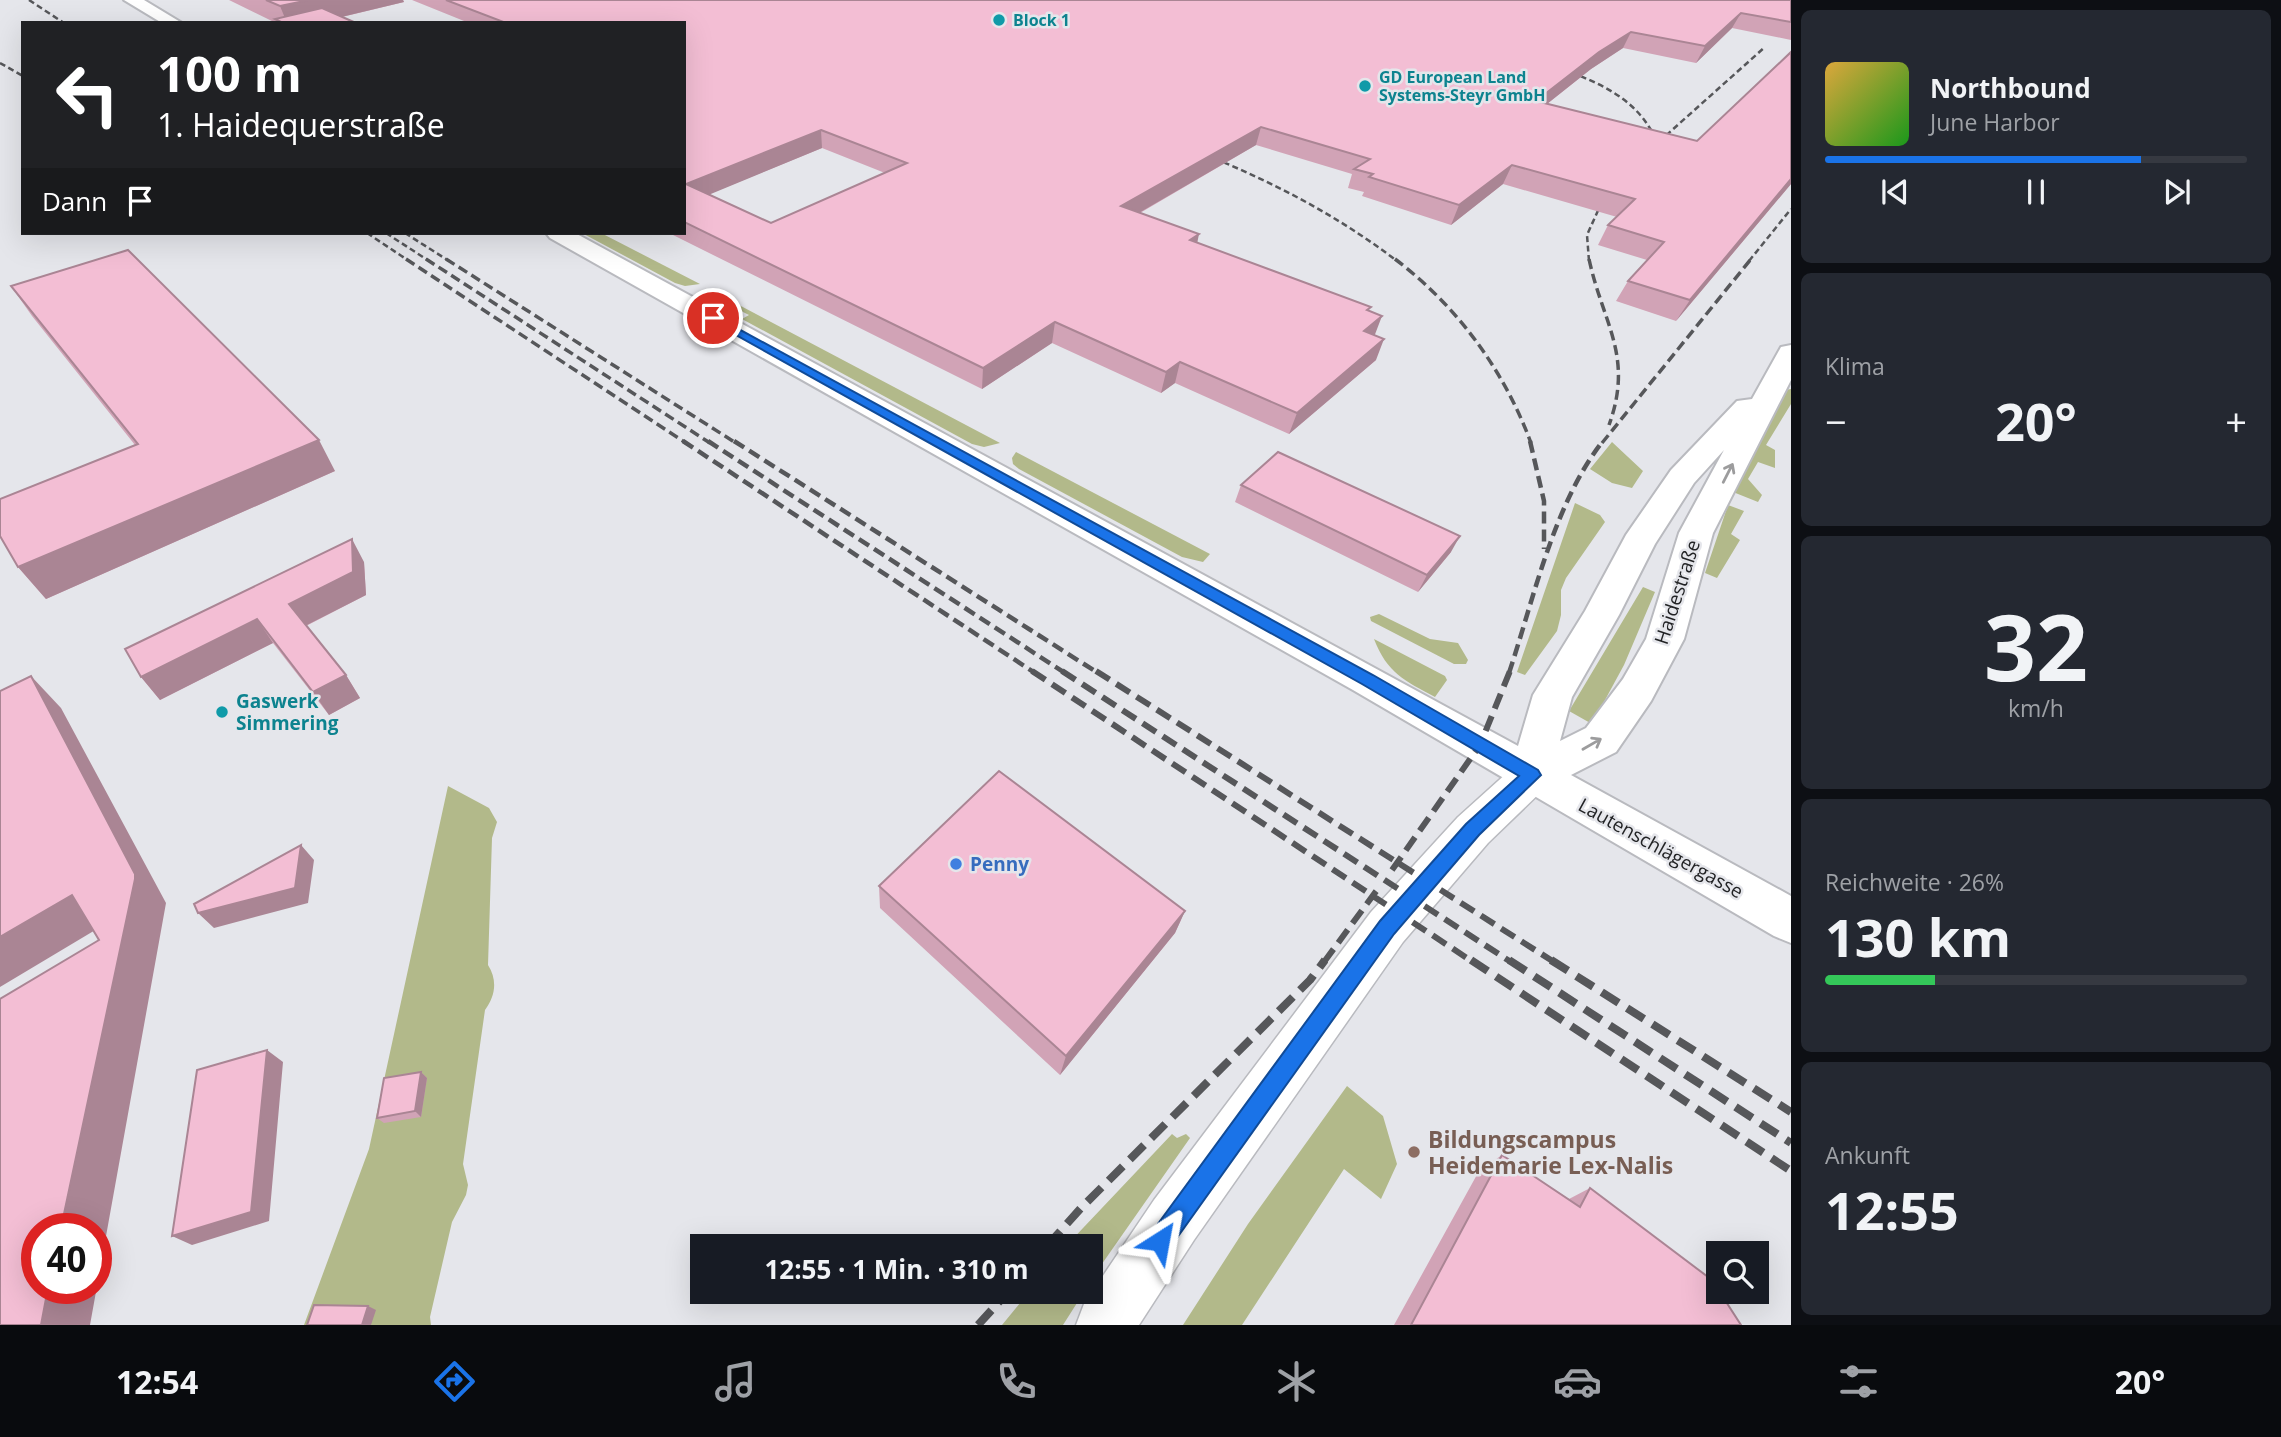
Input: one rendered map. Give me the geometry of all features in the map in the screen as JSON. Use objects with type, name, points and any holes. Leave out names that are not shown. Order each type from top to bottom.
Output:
[{"type":"main road","points":[[132,0],[170,21]]},
{"type":"main road","name":"Lautenschlägergasse","points":[[562,235],[1333,661],[1791,921]]},
{"type":"main road","name":"Haidestraße","points":[[1532,775],[1553,695],[1601,615],[1638,543],[1682,478],[1786,361]]},
{"type":"main road","name":"Haidestraße","points":[[1532,775],[1601,740],[1637,690],[1665,639],[1696,533],[1786,361]]},
{"type":"street","name":"Haidestraße","points":[[1105,1325],[1174,1220],[1387,927],[1473,830],[1532,775]]},
{"type":"green space","points":[[586,235],[605,235],[700,284],[685,286]]},
{"type":"green space","points":[[739,305],[1000,443],[984,447],[972,444],[742,319],[749,315],[735,308]]},
{"type":"green space","points":[[1791,389],[1791,404],[1766,445],[1775,450],[1775,468],[1758,462],[1748,479],[1762,495],[1758,502],[1733,492],[1785,390]]},
{"type":"green space","points":[[1612,442],[1643,471],[1632,488],[1612,483],[1590,469]]},
{"type":"green space","points":[[1016,452],[1210,554],[1203,562],[1182,557],[1019,469],[1013,464],[1012,458]]},
{"type":"green space","points":[[1575,503],[1600,515],[1605,522],[1566,578],[1561,590],[1561,615],[1557,631],[1525,675],[1517,672]]},
{"type":"green space","points":[[1728,505],[1744,511],[1731,534],[1740,540],[1717,578],[1705,573]]},
{"type":"green space","points":[[1643,587],[1655,592],[1624,665],[1592,724],[1569,711]]},
{"type":"green space","points":[[1379,614],[1430,639],[1458,643],[1468,660],[1466,664],[1454,664],[1371,621],[1370,617]]},
{"type":"green space","points":[[1374,639],[1445,676],[1447,680],[1435,697],[1398,675],[1379,651]]},
{"type":"green space","points":[[448,786],[489,808],[497,822],[492,838],[488,965],[494,988],[485,1010],[463,1164],[468,1185],[466,1195],[452,1222],[430,1317],[431,1325],[304,1325],[369,1149]]},
{"type":"green space","points":[[1347,1086],[1383,1116],[1397,1164],[1381,1199],[1344,1169],[1242,1325],[1183,1325],[1248,1224]]},
{"type":"green space","points":[[1172,1134],[1177,1138],[1186,1134],[1190,1138],[1103,1262],[1103,1234],[1077,1234]]},
{"type":"green space","points":[[1019,1304],[1076,1304],[1063,1325],[1002,1325]]},
{"type":"building","points":[[266,0],[309,0],[280,6]]},
{"type":"building","points":[[446,0],[1791,0],[1791,22],[1741,13],[1705,46],[1631,32],[1599,52],[1536,101],[1697,141],[1791,52],[1791,179],[1690,300],[1628,281],[1664,242],[1608,225],[1635,199],[1512,165],[1459,205],[1369,177],[1373,174],[1354,169],[1370,159],[1261,127],[1121,206],[1199,234],[1190,240],[1371,307],[1367,310],[1382,316],[1364,331],[1384,339],[1297,413],[1180,362],[1166,372],[1055,322],[983,368],[686,223],[686,184],[686,21],[501,21]],"holes":[[[821,130],[907,163],[771,223],[686,184]]]},
{"type":"building","points":[[322,8],[351,21],[279,21],[275,19]]},
{"type":"building","points":[[128,250],[319,440],[18,567],[0,536],[0,499],[138,444],[11,286]]},
{"type":"building","points":[[1278,452],[1460,536],[1427,575],[1241,485]]},
{"type":"building","points":[[352,539],[353,572],[289,604],[346,675],[313,692],[257,619],[141,677],[125,649]]},
{"type":"building","points":[[31,676],[135,874],[64,1213],[21,1213],[21,1304],[45,1304],[41,1325],[0,1325],[0,999],[99,940],[72,895],[0,937],[0,691]]},
{"type":"building","points":[[999,771],[1185,911],[1066,1056],[879,886]]},
{"type":"building","points":[[301,845],[295,888],[198,913],[194,904]]},
{"type":"building","points":[[267,1050],[251,1212],[172,1236],[197,1070]]},
{"type":"building","points":[[421,1072],[415,1111],[377,1118],[384,1078]]},
{"type":"building","name":"Bildungscampus Heidemarie Lex-Nalis","points":[[1502,1155],[1580,1207],[1590,1188],[1706,1275],[1706,1304],[1727,1304],[1741,1325],[1411,1325]]},
{"type":"building","points":[[314,1305],[368,1306],[362,1325],[307,1325]]},
{"type":"railway","points":[[29,0],[61,21]]},
{"type":"railway","points":[[1652,148],[1765,47]]},
{"type":"railway","points":[[0,63],[21,75]]},
{"type":"railway","points":[[1563,69],[1601,85],[1634,108],[1651,130],[1648,149]]},
{"type":"railway","points":[[1206,155],[1305,202],[1352,229],[1397,261]]},
{"type":"railway","points":[[1589,261],[1587,235],[1605,195]]},
{"type":"railway","points":[[1749,261],[1791,209]]},
{"type":"railway","points":[[370,235],[406,259]]},
{"type":"railway","points":[[389,235],[429,261]]},
{"type":"railway","points":[[408,235],[449,261]]},
{"type":"railway","points":[[406,259],[686,443]]},
{"type":"railway","points":[[426,259],[710,443]]},
{"type":"railway","points":[[446,259],[736,443]]},
{"type":"railway","points":[[1395,259],[1439,297],[1476,341],[1507,390],[1531,443]]},
{"type":"railway","points":[[1589,259],[1614,340],[1617,359],[1616,401],[1609,425]]},
{"type":"railway","points":[[1602,443],[1751,259]]},
{"type":"railway","points":[[683,441],[1035,673]]},
{"type":"railway","points":[[708,441],[1065,673]]},
{"type":"railway","points":[[734,441],[1098,673]]},
{"type":"railway","points":[[1530,441],[1544,501],[1544,549]]},
{"type":"railway","points":[[1509,673],[1558,522],[1571,493],[1603,441]]},
{"type":"railway","points":[[1032,671],[1373,896]]},
{"type":"railway","points":[[1062,671],[1511,962]]},
{"type":"railway","points":[[1096,671],[1397,862]]},
{"type":"railway","points":[[1397,862],[1480,745],[1510,671]]},
{"type":"railway","points":[[1392,870],[1397,862]]},
{"type":"railway","points":[[1397,862],[1554,962]]},
{"type":"railway","points":[[1373,896],[1377,890]]},
{"type":"railway","points":[[1324,962],[1373,896]]},
{"type":"railway","points":[[1373,896],[1473,962]]},
{"type":"railway","points":[[1058,1234],[1310,980],[1325,960]]},
{"type":"railway","points":[[1471,960],[1791,1171]]},
{"type":"railway","points":[[1509,960],[1791,1143]]},
{"type":"railway","points":[[1551,960],[1791,1112]]},
{"type":"railway","points":[[978,1325],[997,1304]]},
{"type":"place","name":"Block 1","points":[[999,20]]},
{"type":"place","name":"GD European Land Systems-Steyr GmbH","points":[[1365,86]]},
{"type":"place","name":"Gaswerk Simmering","points":[[222,712]]},
{"type":"place","name":"Penny","points":[[956,864]]},
{"type":"place","name":"Bildungscampus Heidemarie Lex-Nalis","points":[[1414,1152]]},
{"type":"route","points":[[713,318],[1367,680],[1532,775],[1473,830],[1440,871],[1387,927],[1160,1241]]}]
